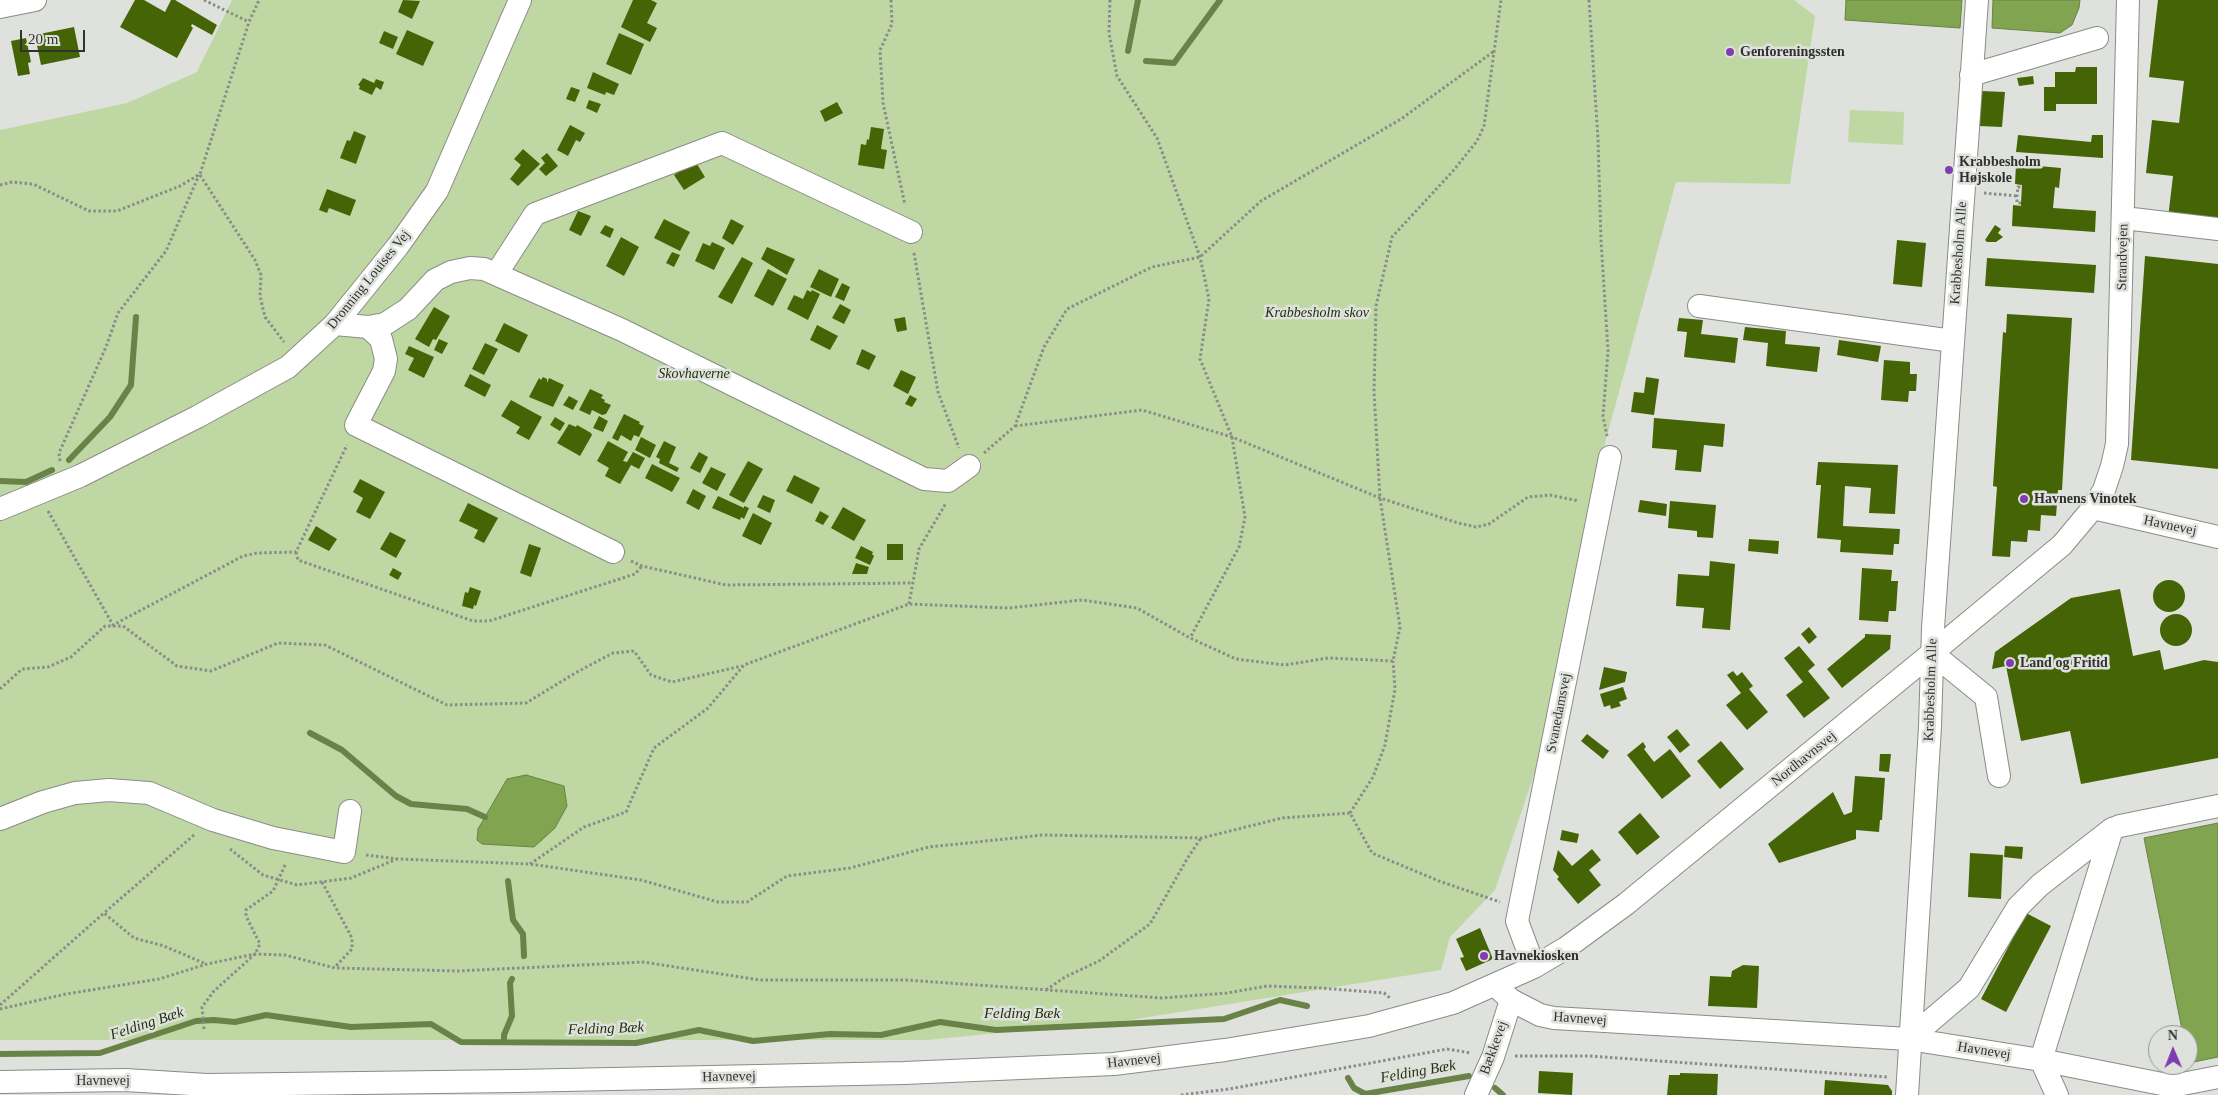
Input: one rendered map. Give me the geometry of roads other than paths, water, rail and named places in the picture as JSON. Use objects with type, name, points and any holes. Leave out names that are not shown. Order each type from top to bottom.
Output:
[{"type":"street","points":[[0,7],[35,0]]},
{"type":"street","name":"Dronning Louises Vej","points":[[0,509],[67,481],[197,417],[288,366],[335,324],[398,246],[437,191],[520,0]]},
{"type":"street","name":"Krabbesholm Alle","points":[[1908,1086],[1909,1039],[1930,727],[1932,653],[1977,0]]},
{"type":"street","name":"Strandvejen","points":[[2093,508],[2104,490],[2117,444],[2128,0]]},
{"type":"street","points":[[1971,75],[2097,38]]},
{"type":"street","points":[[497,274],[534,214],[722,143],[911,232]]},
{"type":"street","points":[[2124,218],[2218,229]]},
{"type":"street","points":[[335,324],[368,327],[385,324],[408,309],[435,280],[451,272],[470,268],[484,269],[622,330],[924,479],[948,481],[969,466]]},
{"type":"street","points":[[1699,306],[1953,341]]},
{"type":"street","points":[[368,327],[381,339],[386,359],[384,371],[356,425],[613,552]]},
{"type":"street","name":"Svanedamsvej","points":[[1534,967],[1517,920],[1610,457]]},
{"type":"street","name":"Havnevej","points":[[2093,508],[2218,537]]},
{"type":"street","name":"Nordhavnsvej","points":[[1504,993],[1534,967],[1574,942],[1626,904],[1932,653],[2062,545],[2093,508]]},
{"type":"street","points":[[1932,653],[1986,697],[1999,776]]},
{"type":"street","points":[[0,819],[43,802],[67,796],[109,790],[150,793],[213,820],[273,838],[344,852],[350,811]]},
{"type":"street","points":[[1909,1039],[1969,988],[2018,908],[2040,885],[2112,829],[2218,806]]},
{"type":"street","points":[[2057,1095],[2041,1060],[2112,829]]},
{"type":"street","name":"Havnevej","points":[[136,1095],[207,1090],[904,1074],[1095,1065],[1225,1050],[1369,1026],[1453,1003],[1504,993],[1540,1015],[1554,1018],[1909,1039],[2041,1060],[2172,1086],[2218,1077]]},
{"type":"street","name":"Bækkevej","points":[[1476,1095],[1494,1057],[1504,993]]},
{"type":"street","name":"Havnevej","points":[[0,1082],[125,1080],[207,1090]]},
{"type":"waterway","points":[[1128,51],[1138,0]]},
{"type":"waterway","points":[[1146,61],[1174,63],[1220,0]]},
{"type":"waterway","points":[[69,460],[110,417],[131,385],[136,317]]},
{"type":"waterway","points":[[0,481],[26,482],[52,470]]},
{"type":"waterway","points":[[310,733],[342,750],[396,796],[411,804],[467,809],[485,817]]},
{"type":"waterway","points":[[508,881],[513,920],[523,934],[524,956]]},
{"type":"waterway","points":[[504,1042],[504,1035],[512,1016],[510,983],[512,979]]},
{"type":"waterway","name":"Felding Bæk","points":[[0,1054],[100,1053],[196,1021],[235,1022],[266,1015],[351,1027],[431,1024],[461,1042],[636,1043],[699,1030],[753,1041],[830,1034],[881,1035],[940,1022],[996,1030],[1224,1019],[1280,1000],[1307,1006]]},
{"type":"waterway","name":"Felding Bæk","points":[[1348,1078],[1354,1088],[1365,1094],[1469,1076]]},
{"type":"waterway","name":"Felding Bæk","points":[[1495,1088],[1503,1095]]},
{"type":"place","name":"Genforeningssten","points":[[1730,52]]},
{"type":"place","name":"Krabbesholm Højskole","points":[[1949,170]]},
{"type":"place","name":"Havnens Vinotek","points":[[2024,499]]},
{"type":"place","name":"Land og Fritid","points":[[2010,663]]},
{"type":"place","name":"Havnekiosken","points":[[1484,956]]},
{"type":"park label","name":"Krabbesholm skov","points":[[1317,313]]},
{"type":"park label","name":"Skovhaverne","points":[[694,374]]}]
